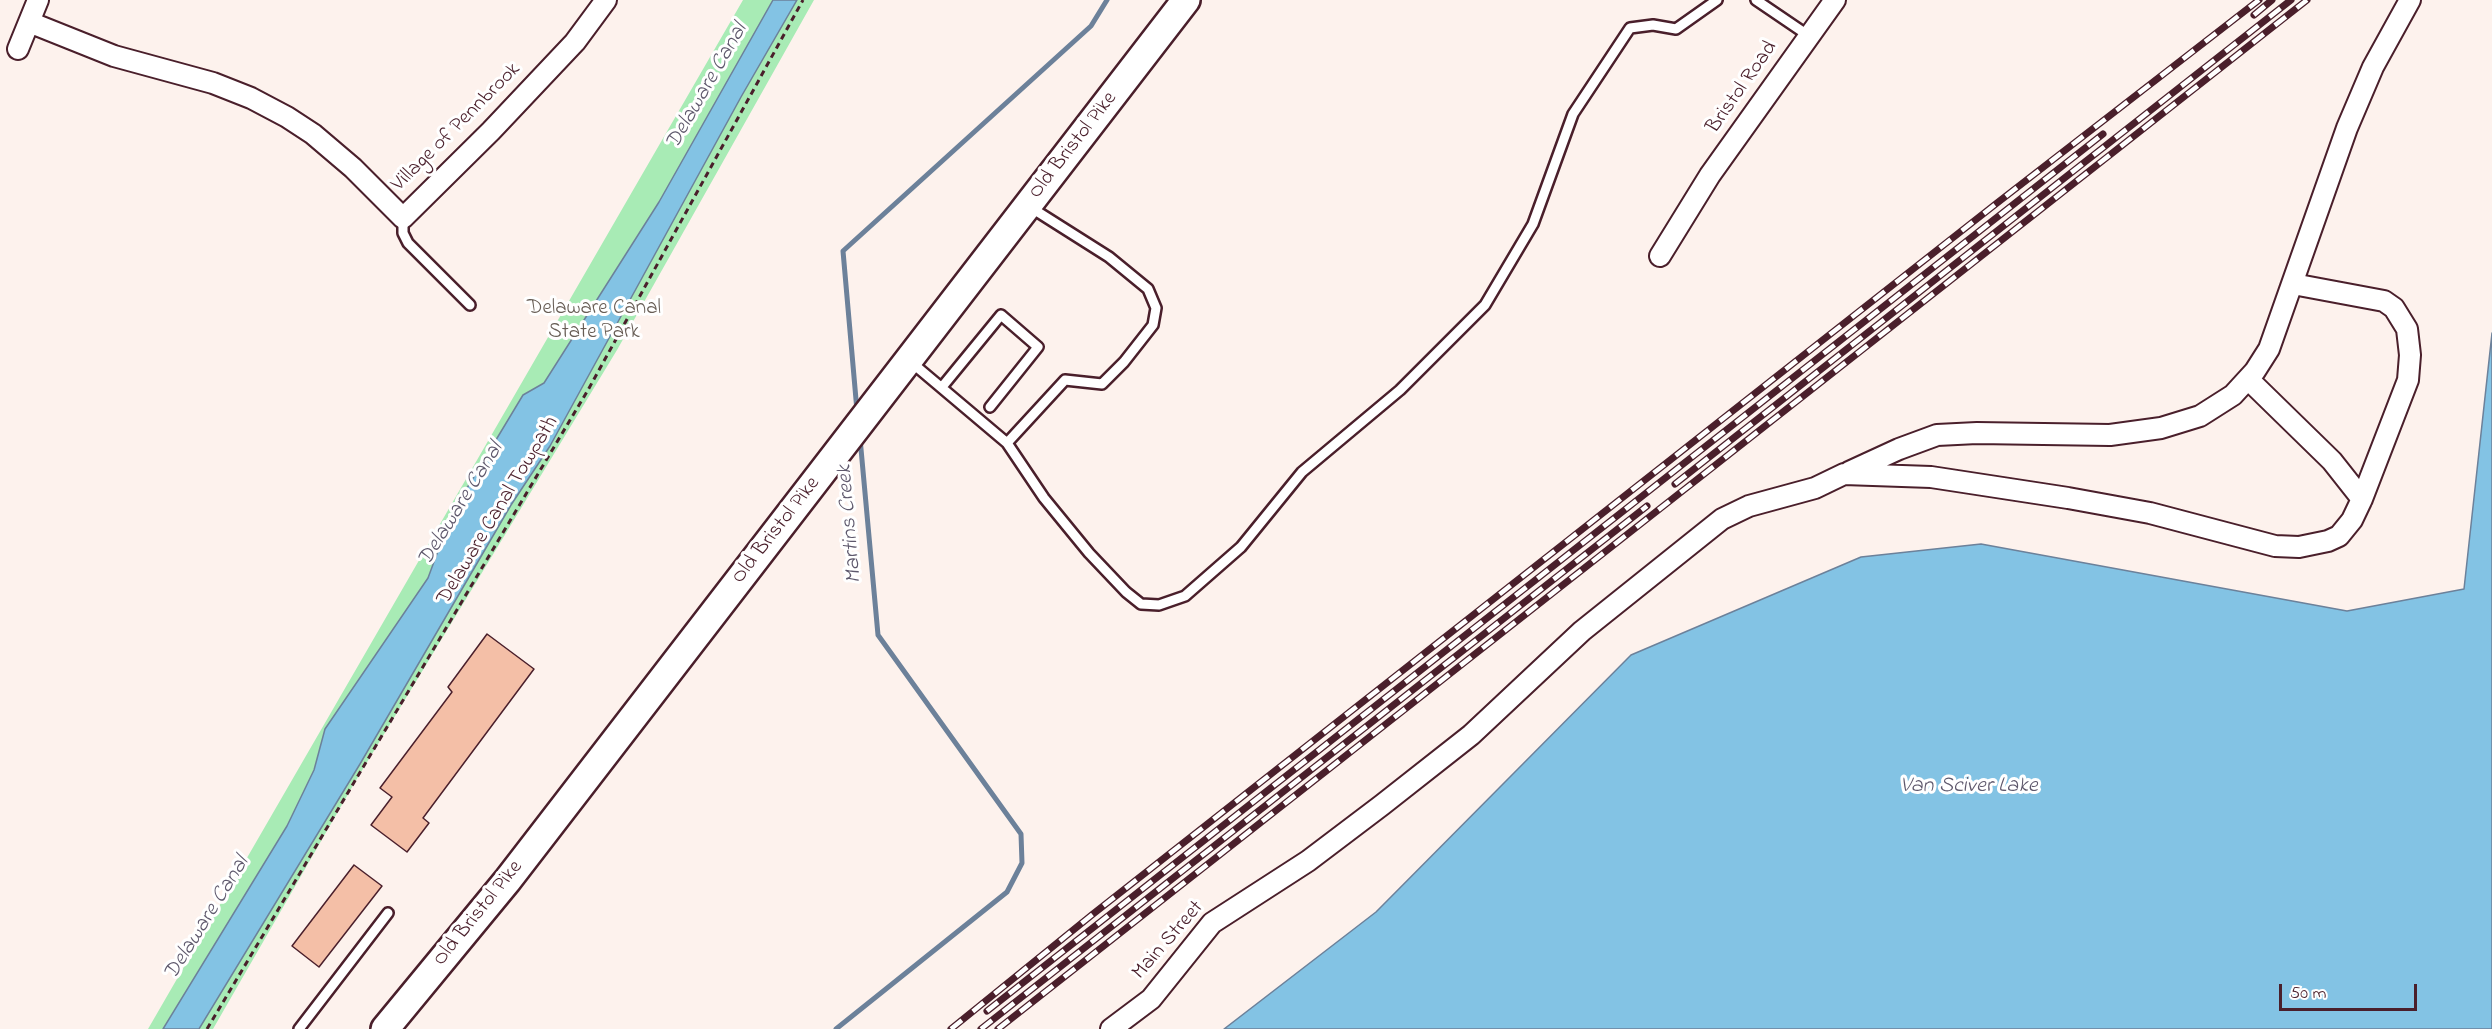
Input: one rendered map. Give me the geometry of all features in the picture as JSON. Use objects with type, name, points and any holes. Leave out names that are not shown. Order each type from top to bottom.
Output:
[{"type":"main road","name":"Old Bristol Pike","points":[[385,1029],[507,880],[1186,0]]},
{"type":"street","points":[[18,49],[38,0]]},
{"type":"street","name":"Village of Pennbrook","points":[[29,22],[114,56],[213,83],[251,98],[287,117],[313,135],[353,168],[403,218],[567,50],[606,0]]},
{"type":"street","name":"Bristol Road","points":[[1660,256],[1710,175],[1835,0]]},
{"type":"street","name":"Main Street","points":[[1111,1029],[1151,999],[1212,923],[1308,861],[1471,735],[1582,631],[1722,519],[1749,506],[1815,488],[1936,435],[1977,433],[2110,435],[2161,428],[2200,416],[2218,406],[2248,379],[2269,349],[2347,128],[2373,67],[2410,0]]},
{"type":"street","points":[[1844,474],[1931,477],[2068,498],[2150,513],[2275,546],[2300,547],[2328,541],[2339,536],[2352,520],[2408,380],[2410,355],[2407,329],[2394,308],[2384,301],[2293,284]]},
{"type":"street","points":[[2248,379],[2332,461],[2362,499]]},
{"type":"lane","points":[[908,360],[1008,443],[1044,498],[1089,553],[1126,592],[1141,604],[1159,605],[1185,596],[1241,547],[1302,472],[1400,390],[1485,304],[1533,225],[1574,114],[1630,28],[1653,25],[1676,29],[1717,0]]},
{"type":"lane","points":[[1756,0],[1809,36]]},
{"type":"lane","points":[[1008,443],[1065,380],[1102,384],[1124,363],[1153,325],[1156,308],[1148,289],[1109,257],[1028,206]]},
{"type":"lane","points":[[403,218],[403,233],[408,243],[470,306]]},
{"type":"lane","points":[[942,387],[1001,315],[1038,347],[990,407]]},
{"type":"lane","points":[[303,1028],[388,914]]},
{"type":"path","name":"Delaware Canal Towpath","points":[[207,1029],[588,390],[803,0]]},
{"type":"green space","name":"Delaware Canal State Park","points":[[743,0],[814,0],[617,350],[355,782],[213,1029],[148,1029]]},
{"type":"water","name":"Delaware Canal","points":[[773,0],[797,0],[741,97],[550,446],[511,505],[360,764],[199,1029],[163,1029],[287,826],[314,770],[325,729],[428,578],[452,513],[523,395],[544,383],[659,202]]},
{"type":"water","name":"Van Sciver Lake","points":[[2492,333],[2492,1029],[1224,1029],[1376,912],[1631,655],[1861,557],[1981,544],[2347,611],[2464,589]]},
{"type":"building","points":[[487,634],[534,669],[423,818],[429,823],[407,852],[371,825],[392,797],[380,788],[452,692],[448,687]]},
{"type":"building","points":[[354,865],[382,886],[319,967],[292,946]]},
{"type":"waterway","name":"Martins Creek","points":[[857,411],[843,251],[1091,26],[1107,0]]},
{"type":"waterway","name":"Martins Creek","points":[[836,1029],[1007,892],[1022,863],[1021,834],[878,635],[860,438]]},
{"type":"railway","points":[[951,1029],[1093,914],[1997,203],[2259,0]]},
{"type":"railway","points":[[2254,15],[2272,0]]},
{"type":"railway","points":[[1675,484],[2291,0]]},
{"type":"railway","points":[[998,1029],[2307,0]]},
{"type":"railway","points":[[987,1011],[2103,134]]},
{"type":"railway","points":[[981,1029],[1647,506]]}]
